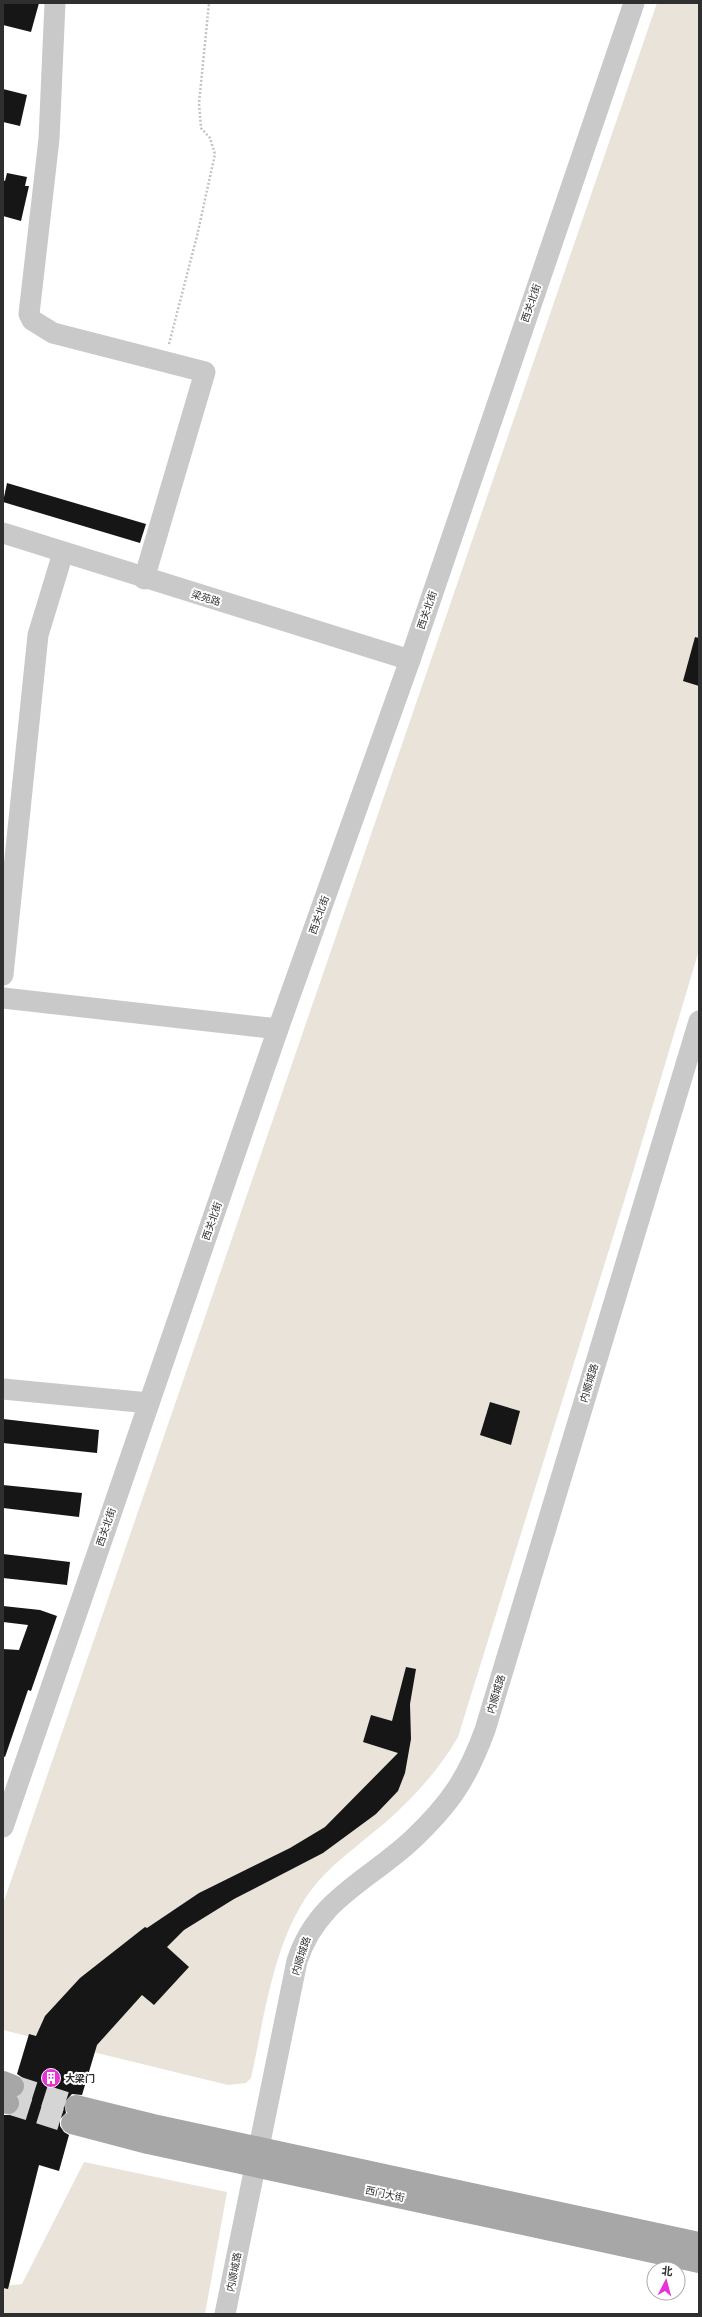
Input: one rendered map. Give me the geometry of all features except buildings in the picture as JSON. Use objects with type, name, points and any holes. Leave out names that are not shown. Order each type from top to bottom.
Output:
[{"type":"main road","name":"西门大街","points":[[74,2114],[118,2136],[257,2157],[699,2243]]},
{"type":"main road","name":"西门大街","points":[[257,2157],[699,2262]]},
{"type":"street","points":[[55,3],[48,140],[29,314],[32,320],[53,332],[205,372],[144,579]]},
{"type":"street","name":"西关北街","points":[[3,1827],[278,1029],[410,660],[634,3]]},
{"type":"street","name":"梁苑路","points":[[3,533],[144,579],[410,660]]},
{"type":"street","points":[[3,975],[38,636],[63,553]]},
{"type":"street","points":[[3,998],[278,1029]]},
{"type":"street","name":"内顺城路","points":[[226,2314],[297,1961],[310,1931],[324,1913],[343,1894],[412,1841],[449,1802],[473,1763],[485,1730],[698,1024]]},
{"type":"street","points":[[3,1389],[149,1403]]},
{"type":"path","points":[[164,362],[197,236],[215,154],[210,138],[201,128],[199,104],[209,3]]},
{"type":"shaded area","points":[[657,3],[699,3],[699,950],[630,1182],[458,1737],[443,1761],[416,1793],[386,1822],[333,1866],[309,1893],[295,1917],[284,1942],[275,1969],[251,2078],[246,2083],[228,2085],[3,2030],[3,1904]]},
{"type":"shaded area","points":[[84,2162],[227,2192],[205,2314],[3,2314],[3,2286],[22,2284]]},
{"type":"tunnel","points":[[13,2086],[76,2106]]},
{"type":"tunnel","points":[[8,2103],[72,2123]]},
{"type":"place","name":"大梁门","points":[[51,2078]]}]
